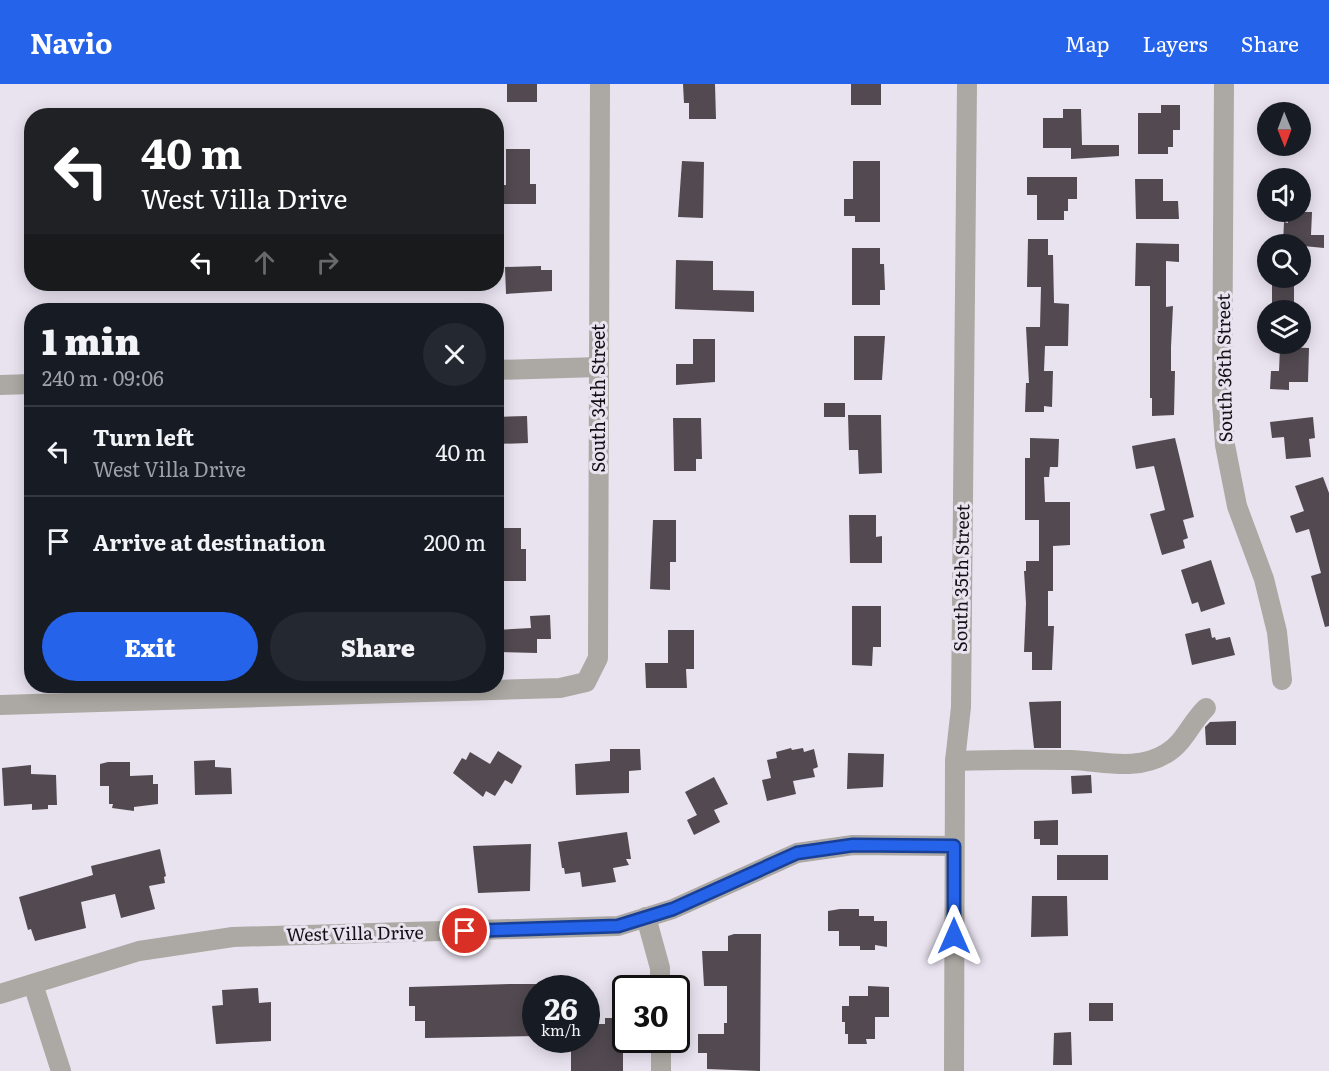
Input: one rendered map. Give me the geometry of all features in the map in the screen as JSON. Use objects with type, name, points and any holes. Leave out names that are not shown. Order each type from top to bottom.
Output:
[{"type":"street","name":"South 34th Street","points":[[504,690],[560,688],[586,682],[598,658],[600,84]]},
{"type":"street","name":"South 35th Street","points":[[954,1071],[955,761],[961,699],[967,84]]},
{"type":"street","name":"South 36th Street","points":[[1224,84],[1222,401],[1225,445],[1237,506],[1264,579],[1277,632],[1282,680]]},
{"type":"street","points":[[504,370],[599,367]]},
{"type":"street","points":[[0,385],[24,384]]},
{"type":"street","name":"South 34th Street","points":[[0,705],[395,693]]},
{"type":"street","points":[[955,761],[1073,760],[1122,765],[1138,763],[1167,753],[1182,741],[1206,708]]},
{"type":"street","name":"West Villa Drive","points":[[0,994],[139,951],[233,937],[618,926],[673,909],[797,853],[853,845],[954,846]]},
{"type":"street","points":[[646,917],[660,975]]},
{"type":"street","points":[[33,984],[61,1071]]},
{"type":"street","points":[[661,1053],[661,1071]]},
{"type":"building","points":[[507,84],[537,84],[537,102],[507,102]]},
{"type":"building","points":[[683,84],[715,84],[716,119],[689,119],[689,103],[684,103]]},
{"type":"building","points":[[851,84],[881,84],[881,105],[851,105]]},
{"type":"building","points":[[1161,105],[1180,105],[1180,130],[1173,130],[1173,147],[1168,147],[1168,154],[1138,154],[1138,113],[1161,113]]},
{"type":"building","points":[[1063,109],[1081,109],[1082,145],[1119,145],[1119,156],[1071,159],[1071,148],[1043,148],[1043,118],[1063,118]]},
{"type":"building","points":[[506,149],[530,149],[530,184],[536,184],[536,204],[504,204],[504,185],[506,185]]},
{"type":"building","points":[[682,161],[704,162],[703,218],[678,217]]},
{"type":"building","points":[[853,161],[880,161],[880,222],[855,222],[855,216],[844,216],[844,199],[853,199]]},
{"type":"building","points":[[1027,177],[1077,177],[1077,199],[1068,199],[1068,211],[1064,211],[1064,220],[1037,220],[1037,195],[1027,195]]},
{"type":"building","points":[[1135,179],[1163,179],[1163,201],[1178,201],[1179,219],[1136,219]]},
{"type":"building","points":[[1312,212],[1311,235],[1283,234],[1284,222],[1311,222]]},
{"type":"building","points":[[1311,235],[1324,235],[1324,248],[1311,247]]},
{"type":"building","points":[[1028,239],[1048,239],[1048,255],[1053,255],[1054,303],[1069,304],[1068,346],[1045,346],[1044,371],[1053,371],[1052,407],[1044,406],[1044,412],[1025,412],[1026,383],[1029,383],[1026,327],[1040,327],[1041,287],[1027,287]]},
{"type":"building","points":[[1136,243],[1179,244],[1179,262],[1166,261],[1166,307],[1173,306],[1171,371],[1175,371],[1174,415],[1152,416],[1150,286],[1135,286]]},
{"type":"building","points":[[852,248],[880,248],[880,264],[884,264],[885,290],[880,290],[880,305],[852,305]]},
{"type":"building","points":[[676,260],[713,261],[713,290],[754,291],[754,312],[675,309]]},
{"type":"building","points":[[541,266],[541,270],[552,270],[552,291],[506,294],[505,267]]},
{"type":"building","points":[[1272,288],[1294,288],[1294,300],[1272,300]]},
{"type":"building","points":[[854,336],[885,336],[882,380],[854,380]]},
{"type":"building","points":[[693,339],[715,339],[715,382],[676,385],[676,364],[693,364]]},
{"type":"building","points":[[1280,354],[1309,354],[1308,382],[1289,382],[1289,390],[1270,389],[1271,371],[1279,371]]},
{"type":"building","points":[[824,403],[845,403],[845,417],[824,417]]},
{"type":"building","points":[[848,415],[881,415],[882,473],[859,474],[858,450],[849,450]]},
{"type":"building","points":[[527,416],[528,443],[504,444],[504,417]]},
{"type":"building","points":[[1313,417],[1315,438],[1309,439],[1311,457],[1286,459],[1284,437],[1272,438],[1270,422]]},
{"type":"building","points":[[673,418],[701,418],[702,459],[696,459],[696,471],[674,471]]},
{"type":"building","points":[[1030,438],[1059,439],[1058,467],[1050,467],[1049,477],[1044,477],[1045,502],[1070,502],[1070,545],[1053,546],[1053,591],[1048,591],[1048,626],[1054,626],[1052,670],[1032,670],[1032,652],[1024,652],[1026,603],[1024,571],[1026,571],[1026,561],[1039,561],[1039,520],[1025,520],[1025,458],[1030,458]]},
{"type":"building","points":[[1175,438],[1194,517],[1183,520],[1188,538],[1183,540],[1185,548],[1162,555],[1150,514],[1165,510],[1154,466],[1136,469],[1132,446]]},
{"type":"building","points":[[1323,477],[1329,493],[1329,626],[1325,627],[1311,576],[1321,573],[1309,529],[1296,533],[1290,516],[1304,511],[1295,486]]},
{"type":"building","points":[[849,515],[876,515],[876,537],[882,536],[882,563],[850,563]]},
{"type":"building","points":[[653,520],[676,520],[676,562],[670,562],[670,590],[650,589]]},
{"type":"building","points":[[504,528],[521,528],[521,549],[526,549],[526,581],[504,581]]},
{"type":"building","points":[[1211,560],[1225,604],[1201,612],[1198,602],[1192,604],[1181,570]]},
{"type":"building","points":[[852,606],[881,606],[881,647],[873,647],[872,666],[852,665]]},
{"type":"building","points":[[550,615],[551,639],[537,639],[537,653],[504,652],[504,630],[531,628],[530,616]]},
{"type":"building","points":[[1210,628],[1212,638],[1215,637],[1216,640],[1230,637],[1235,655],[1192,665],[1185,634]]},
{"type":"building","points":[[668,630],[694,630],[694,669],[686,669],[687,688],[646,688],[645,663],[668,663]]},
{"type":"building","points":[[1061,701],[1061,748],[1034,748],[1029,702]]},
{"type":"building","points":[[1236,721],[1236,745],[1206,745],[1205,727],[1210,722]]},
{"type":"building","points":[[791,748],[792,750],[803,748],[804,752],[814,749],[818,767],[813,769],[815,777],[793,781],[796,794],[767,801],[762,780],[771,778],[767,760],[777,758],[776,752]]},
{"type":"building","points":[[610,749],[640,749],[641,770],[629,771],[629,793],[576,795],[575,764],[610,761]]},
{"type":"building","points":[[498,751],[522,766],[512,784],[505,780],[495,796],[486,791],[483,797],[453,773],[462,758],[466,760],[470,752],[490,764]]},
{"type":"building","points":[[848,753],[884,754],[883,787],[847,789]]},
{"type":"building","points":[[215,760],[215,767],[231,768],[232,794],[195,795],[194,761]]},
{"type":"building","points":[[130,762],[130,776],[153,775],[153,784],[158,784],[158,804],[134,807],[134,811],[112,808],[113,804],[109,804],[109,786],[100,786],[100,764]]},
{"type":"building","points":[[31,765],[31,774],[56,775],[57,805],[48,805],[48,809],[32,810],[32,804],[4,806],[2,768]]},
{"type":"building","points":[[1091,775],[1092,793],[1072,794],[1071,776]]},
{"type":"building","points":[[714,777],[728,804],[714,810],[720,822],[694,835],[687,820],[697,815],[685,792]]},
{"type":"building","points":[[1058,820],[1058,845],[1040,845],[1040,839],[1034,839],[1034,821]]},
{"type":"building","points":[[627,832],[631,859],[626,859],[629,865],[613,868],[616,882],[582,887],[580,872],[565,874],[558,842]]},
{"type":"building","points":[[531,844],[530,891],[478,893],[473,846]]},
{"type":"building","points":[[160,849],[166,876],[164,877],[165,883],[149,886],[155,909],[121,918],[115,894],[81,902],[86,928],[35,941],[31,929],[28,930],[19,897],[93,875],[91,866]]},
{"type":"building","points":[[1057,855],[1108,855],[1108,880],[1057,880]]},
{"type":"building","points":[[1032,896],[1067,896],[1068,936],[1031,937]]},
{"type":"building","points":[[859,909],[859,916],[874,916],[874,921],[887,921],[887,947],[875,945],[875,950],[860,950],[860,946],[839,946],[839,931],[828,931],[828,911]]},
{"type":"building","points":[[761,934],[760,1071],[707,1069],[707,1053],[698,1053],[698,1034],[724,1034],[724,1023],[727,1023],[727,986],[704,986],[702,951],[728,951],[728,936]]},
{"type":"building","points":[[522,984],[522,1036],[425,1038],[425,1021],[415,1021],[415,1006],[409,1006],[409,987]]},
{"type":"building","points":[[868,986],[889,987],[889,1017],[875,1017],[875,1039],[866,1039],[867,1044],[848,1044],[845,1022],[842,1022],[842,1006],[849,1006],[849,996],[868,996]]},
{"type":"building","points":[[258,988],[259,1003],[271,1002],[271,1041],[216,1044],[212,1006],[223,1005],[222,990]]},
{"type":"building","points":[[1089,1003],[1113,1003],[1113,1021],[1089,1021]]},
{"type":"building","points":[[605,1018],[612,1018],[612,1053],[623,1053],[623,1071],[571,1071],[571,1053],[600,1053],[600,1024],[605,1024]]},
{"type":"building","points":[[1071,1032],[1072,1065],[1053,1065],[1054,1033]]},
{"type":"route","points":[[465,931],[618,926],[673,909],[797,853],[853,845],[954,846],[954,936]]}]
